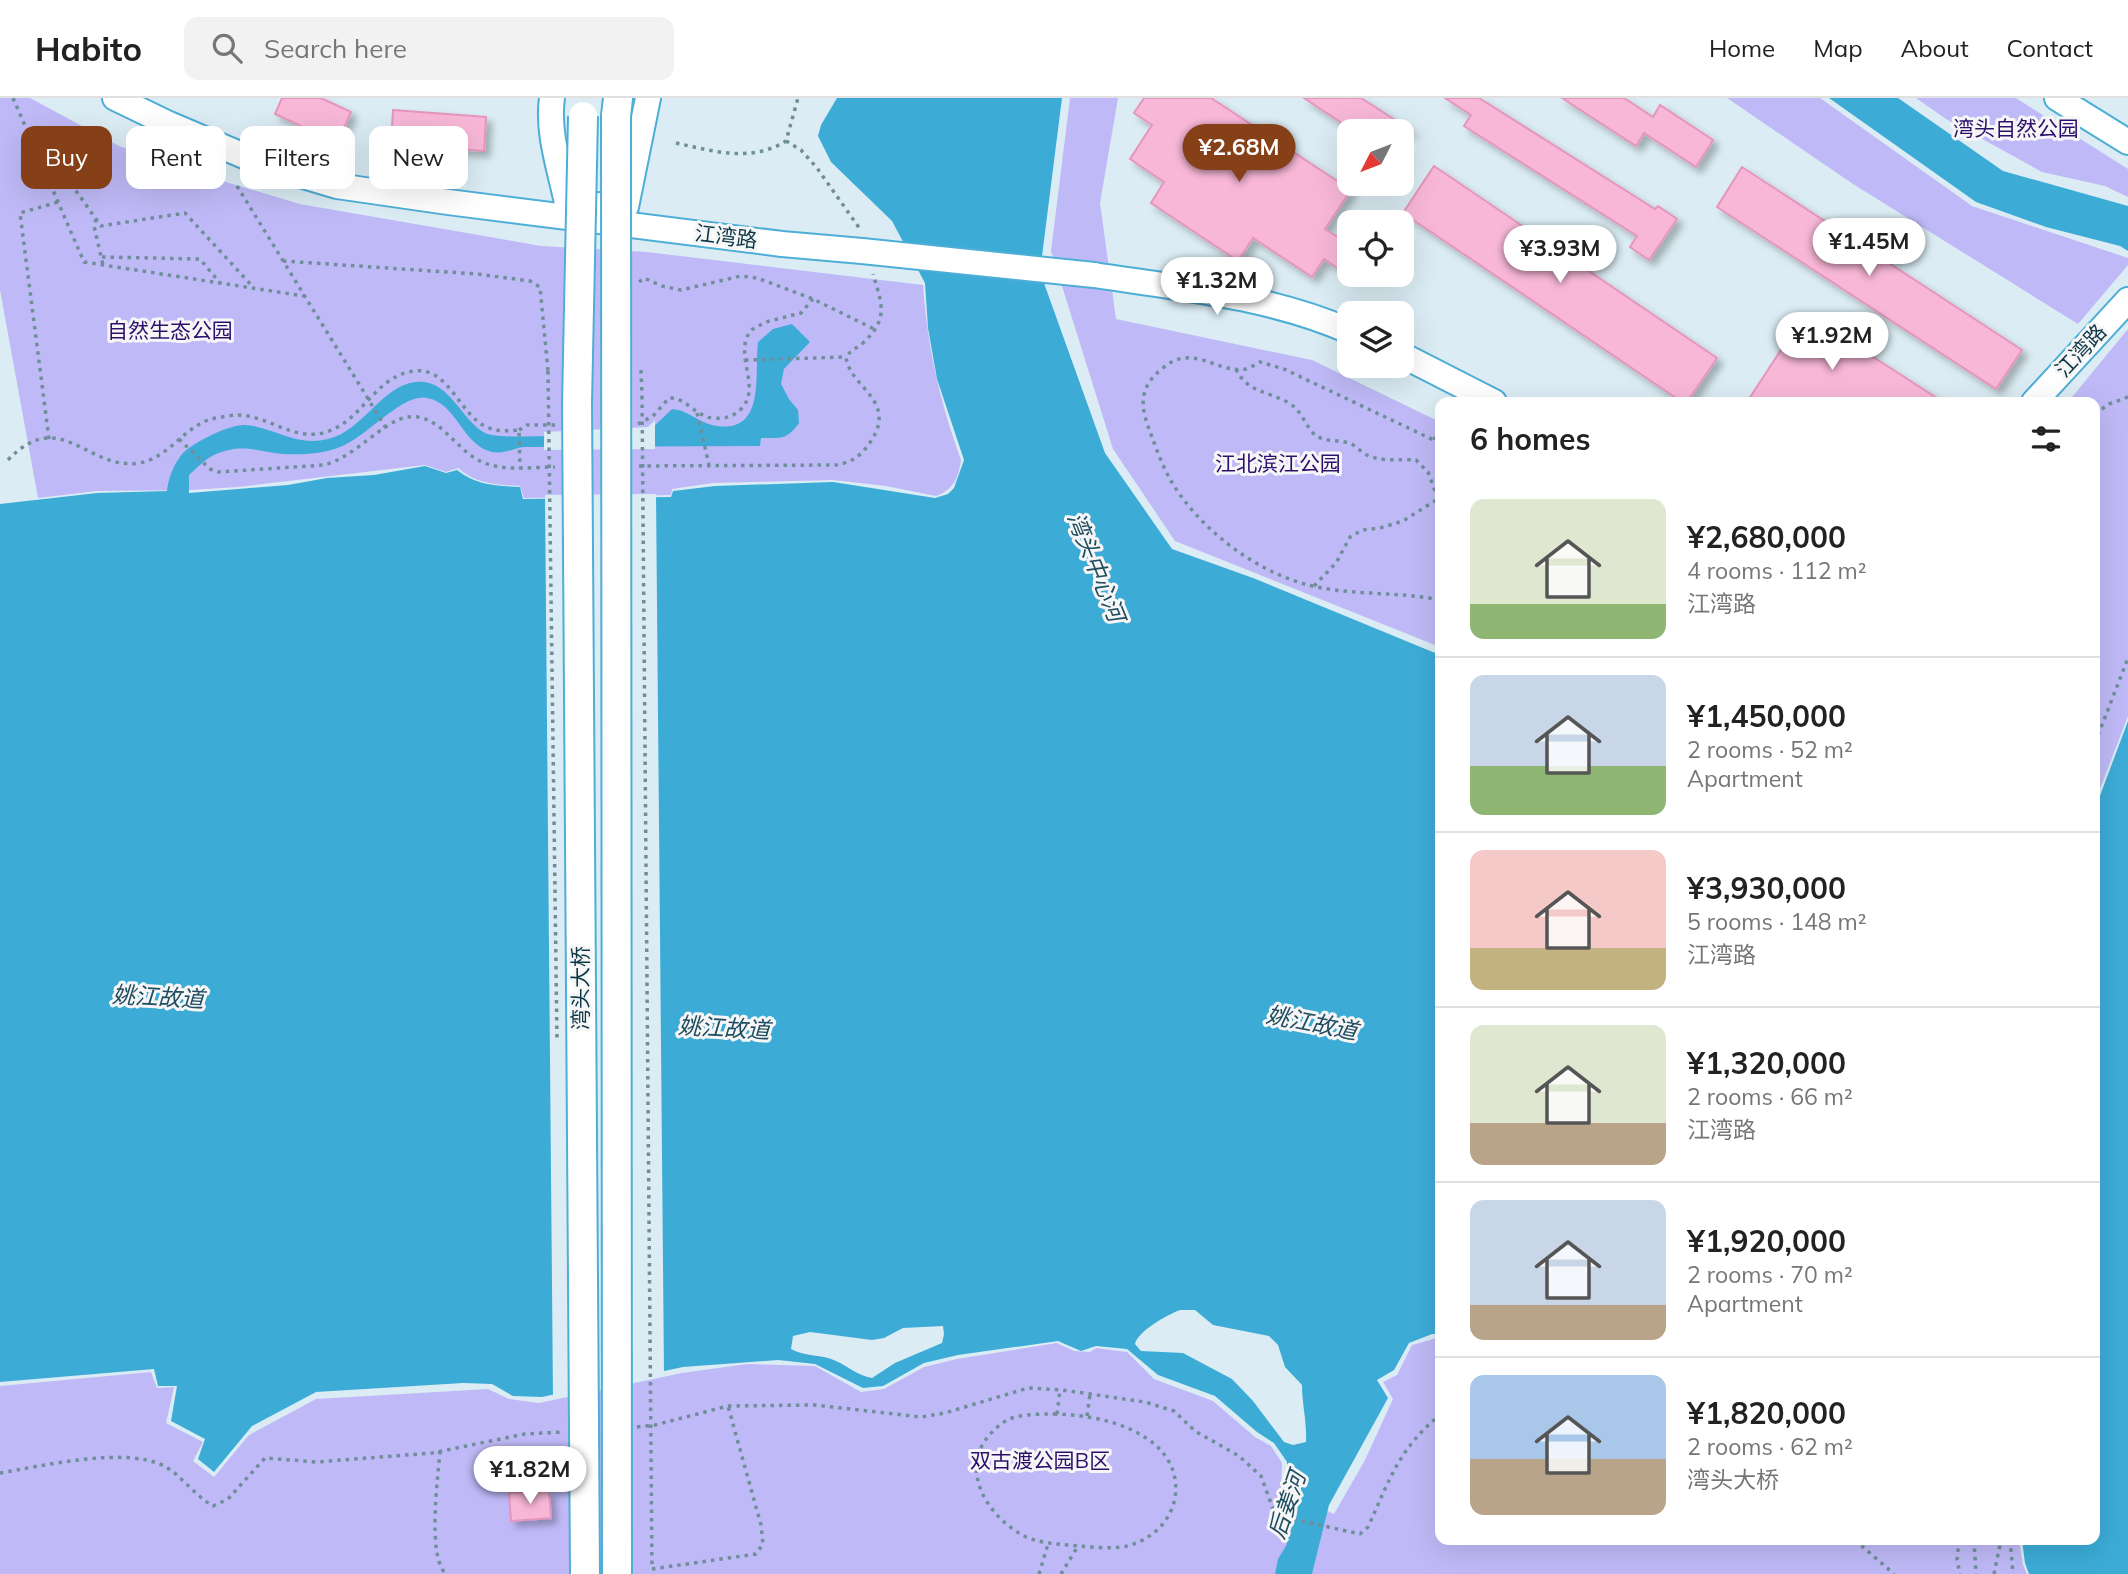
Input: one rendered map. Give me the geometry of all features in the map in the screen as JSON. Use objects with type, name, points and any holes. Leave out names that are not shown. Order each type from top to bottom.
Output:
[{"type":"main road","name":"湾头大桥","points":[[584,107],[573,414],[585,1574]]},
{"type":"main road","name":"湾头大桥","points":[[617,107],[628,409],[617,1574]]},
{"type":"street","name":"江湾路","points":[[115,98],[263,164],[337,186],[782,244],[1094,275],[1271,304],[1337,326]]},
{"type":"street","points":[[552,98],[554,143],[567,203],[626,207],[648,98]]},
{"type":"street","points":[[2057,98],[2128,142]]},
{"type":"street","name":"江湾路","points":[[2039,397],[2128,300]]},
{"type":"street","points":[[1414,361],[1484,397]]},
{"type":"path","points":[[13,98],[25,126]]},
{"type":"path","points":[[676,143],[715,152],[761,152],[786,141],[799,98]]},
{"type":"path","points":[[628,466],[836,465],[850,462],[860,456],[874,437],[878,413],[869,390],[847,365],[846,357],[850,351],[861,345],[881,320],[881,301],[858,224],[817,168],[801,150],[786,141]]},
{"type":"path","points":[[237,186],[386,428]]},
{"type":"path","points":[[52,189],[84,262],[304,296]]},
{"type":"path","points":[[75,189],[101,226],[185,213],[255,288]]},
{"type":"path","points":[[49,439],[20,214],[58,202]]},
{"type":"path","points":[[96,219],[94,226],[103,265]]},
{"type":"path","points":[[102,257],[200,259],[220,283]]},
{"type":"path","points":[[283,261],[477,274],[530,281],[540,287],[548,371],[557,1047]]},
{"type":"path","points":[[638,286],[639,281],[644,278],[681,290],[741,276],[757,278],[813,299],[874,329]]},
{"type":"path","points":[[628,409],[639,424],[646,421],[669,398],[677,398],[697,413],[713,418],[727,418],[739,411],[749,395],[745,360],[746,338],[751,330],[765,322],[801,313],[813,299]]},
{"type":"path","points":[[745,360],[846,357]]},
{"type":"path","points":[[1434,440],[1284,369],[1260,362],[1246,369],[1200,358],[1180,358],[1166,365],[1148,382],[1142,398],[1146,422],[1171,481],[1199,517],[1239,551],[1273,572],[1314,586],[1435,599]]},
{"type":"path","points":[[1236,368],[1252,389],[1277,396],[1296,407],[1313,433],[1325,440],[1350,443],[1367,456],[1416,460],[1428,472],[1435,489]]},
{"type":"path","points":[[8,460],[20,448],[38,439],[58,438],[116,461],[139,463],[154,457],[196,425],[213,418],[239,415],[303,434],[319,434],[332,431],[346,422],[398,376],[415,371],[435,376],[447,386],[475,420],[488,428],[519,432],[527,425],[573,414]]},
{"type":"path","points":[[2100,410],[2128,397]]},
{"type":"path","points":[[628,409],[652,1569],[756,1554],[763,1544],[761,1525],[728,1406]]},
{"type":"path","points":[[697,413],[709,466]]},
{"type":"path","points":[[179,439],[210,469],[218,472],[336,462],[407,417],[435,423],[459,448],[482,462],[501,468],[560,467]]},
{"type":"path","points":[[519,432],[520,468]]},
{"type":"path","points":[[1314,586],[1336,563],[1350,537],[1362,530],[1403,521],[1435,501]]},
{"type":"path","points":[[2100,730],[2128,658]]},
{"type":"path","points":[[629,1427],[655,1425],[728,1406],[815,1405],[921,1417],[945,1413],[1028,1388],[1145,1402],[1174,1411],[1195,1431],[1239,1456],[1261,1476],[1273,1509],[1284,1517],[1360,1534],[1368,1527],[1403,1452],[1435,1419]]},
{"type":"path","points":[[1057,1414],[1060,1390]]},
{"type":"path","points":[[1087,1416],[1090,1394]]},
{"type":"path","points":[[1026,1415],[1087,1416],[1130,1429],[1147,1438],[1162,1451],[1173,1469],[1178,1487],[1173,1507],[1162,1524],[1131,1545],[1118,1547],[1048,1544],[1029,1538],[1002,1519],[979,1485],[975,1468],[978,1452],[989,1435],[1002,1424],[1026,1415]]},
{"type":"path","points":[[0,1473],[76,1459],[151,1460],[168,1468],[198,1498],[213,1506],[228,1499],[265,1458],[316,1462],[440,1451],[525,1434],[563,1433],[561,1421]]},
{"type":"path","points":[[440,1451],[436,1540],[440,1569],[446,1574]]},
{"type":"path","points":[[1040,1574],[1048,1544]]},
{"type":"path","points":[[1860,1545],[1894,1574]]},
{"type":"path","points":[[1958,1545],[1957,1560],[1961,1574]]},
{"type":"path","points":[[1975,1545],[1976,1574]]},
{"type":"path","points":[[1994,1574],[2000,1545]]},
{"type":"path","points":[[2010,1545],[2013,1574]]},
{"type":"path","points":[[1061,1574],[1078,1546]]},
{"type":"green space","name":"自然生态公园","points":[[0,98],[30,98],[82,126],[21,126],[21,189],[112,189],[112,142],[126,148],[126,189],[226,189],[226,182],[240,186],[240,189],[250,189],[300,204],[541,246],[647,252],[923,285],[936,374],[946,416],[961,460],[957,478],[951,487],[936,496],[886,486],[833,480],[713,483],[672,489],[671,495],[524,498],[520,486],[479,480],[458,468],[446,472],[425,465],[238,487],[97,491],[38,498],[0,290]]},
{"type":"green space","name":"江北滨江公园","points":[[1070,98],[1118,98],[1100,203],[1116,319],[1312,360],[1337,372],[1337,378],[1349,378],[1435,420],[1435,645],[1175,541],[1113,449],[1051,251]]},
{"type":"green space","points":[[1727,98],[1820,98],[1972,206],[2128,258],[2128,265],[2078,324],[1853,184]]},
{"type":"green space","name":"湾头自然公园","points":[[1916,98],[2016,98],[2128,169],[2128,197],[2105,186],[2042,172],[1946,119]]},
{"type":"green space","points":[[2128,329],[2128,716],[2100,789],[2100,397],[2072,397]]},
{"type":"green space","name":"双古渡公园B区","points":[[1435,1339],[1435,1545],[2020,1545],[2027,1574],[0,1574],[0,1386],[151,1372],[157,1388],[174,1387],[166,1423],[203,1442],[193,1461],[214,1477],[249,1435],[316,1399],[488,1389],[509,1399],[539,1403],[682,1373],[747,1364],[815,1366],[861,1392],[884,1389],[924,1367],[1057,1343],[1074,1351],[1090,1352],[1096,1348],[1127,1352],[1154,1379],[1213,1401],[1255,1437],[1271,1446],[1282,1463],[1281,1491],[1334,1514],[1365,1460],[1393,1399],[1383,1382],[1397,1375],[1412,1345]]},
{"type":"water","points":[[837,98],[1062,98],[1040,272],[1105,453],[1172,549],[1253,578],[1435,653],[1435,1334],[1409,1343],[1394,1370],[1377,1380],[1388,1398],[1329,1505],[1312,1574],[1275,1574],[1278,1559],[1287,1544],[1287,1462],[1274,1443],[1215,1396],[1158,1375],[1127,1349],[1096,1346],[1081,1351],[1058,1341],[958,1355],[924,1363],[883,1386],[863,1388],[815,1364],[778,1360],[683,1367],[542,1397],[513,1396],[492,1384],[463,1383],[316,1392],[252,1426],[214,1472],[198,1459],[205,1439],[171,1421],[177,1386],[158,1386],[154,1369],[0,1382],[0,504],[97,493],[167,491],[172,471],[183,453],[212,435],[231,427],[245,425],[295,439],[328,439],[352,427],[393,391],[416,382],[437,386],[476,427],[485,433],[496,435],[537,436],[650,430],[672,409],[712,425],[730,426],[742,422],[750,413],[756,386],[758,342],[773,329],[792,324],[810,342],[784,369],[781,384],[798,410],[799,423],[791,433],[783,437],[761,438],[760,446],[523,447],[492,452],[473,441],[453,415],[437,401],[417,398],[395,409],[350,442],[333,449],[312,454],[282,454],[232,449],[214,455],[189,475],[189,493],[288,485],[425,466],[446,473],[457,470],[471,479],[487,484],[520,487],[523,499],[671,497],[673,491],[715,486],[833,482],[935,498],[948,494],[954,488],[964,460],[937,379],[928,328],[925,283],[892,221],[831,162],[818,136],[821,125]],"holes":[[[1180,1310],[1195,1310],[1213,1325],[1269,1336],[1278,1345],[1285,1367],[1302,1385],[1306,1442],[1293,1445],[1284,1442],[1253,1401],[1232,1379],[1183,1353],[1141,1351],[1135,1344],[1141,1334],[1161,1320]],[[943,1326],[942,1343],[895,1363],[872,1378],[831,1359],[791,1349],[793,1336],[810,1332],[872,1340],[884,1338],[903,1328]]]},
{"type":"water","points":[[1829,98],[1898,98],[2003,171],[2128,206],[2128,251],[2120,246],[2046,227],[1976,202]]},
{"type":"water","points":[[2128,721],[2128,1574],[2029,1574],[2023,1545],[2100,1545],[2100,796]]},
{"type":"pier","points":[[655,420],[655,449],[544,450],[544,432],[648,427]]},
{"type":"pier","points":[[656,494],[664,1375],[553,1398],[545,495]]},
{"type":"building","points":[[282,98],[321,98],[351,112],[345,126],[301,126],[275,114]]},
{"type":"building","points":[[1144,98],[1211,98],[1337,181],[1337,196],[1347,196],[1325,229],[1337,236],[1337,268],[1324,259],[1312,277],[1253,238],[1238,261],[1151,203],[1164,182],[1130,159],[1152,125],[1134,113]]},
{"type":"building","points":[[1304,98],[1361,98],[1393,119],[1337,119]]},
{"type":"building","points":[[1445,98],[1479,98],[1655,209],[1658,206],[1677,219],[1649,260],[1630,247],[1637,236],[1464,126],[1471,115]]},
{"type":"building","points":[[1562,98],[1624,98],[1653,117],[1660,105],[1713,140],[1696,167],[1644,133],[1636,146]]},
{"type":"building","points":[[393,110],[486,117],[484,151],[468,150],[468,126],[392,126]]},
{"type":"building","points":[[1434,166],[1717,358],[1690,397],[1675,397],[1414,220],[1414,210],[1405,210]]},
{"type":"building","points":[[1742,167],[2022,350],[1996,389],[1717,207]]},
{"type":"building","points":[[1805,313],[1935,397],[1750,397]]},
{"type":"building","points":[[549,1491],[551,1518],[511,1521],[509,1493]]},
{"type":"water label","name":"湾头中心河","points":[[1096,567]]},
{"type":"water label","name":"姚江故道","points":[[158,997]]},
{"type":"water label","name":"姚江故道","points":[[1312,1023]]},
{"type":"water label","name":"姚江故道","points":[[724,1028]]},
{"type":"water label","name":"后姜河","points":[[1287,1505]]}]
